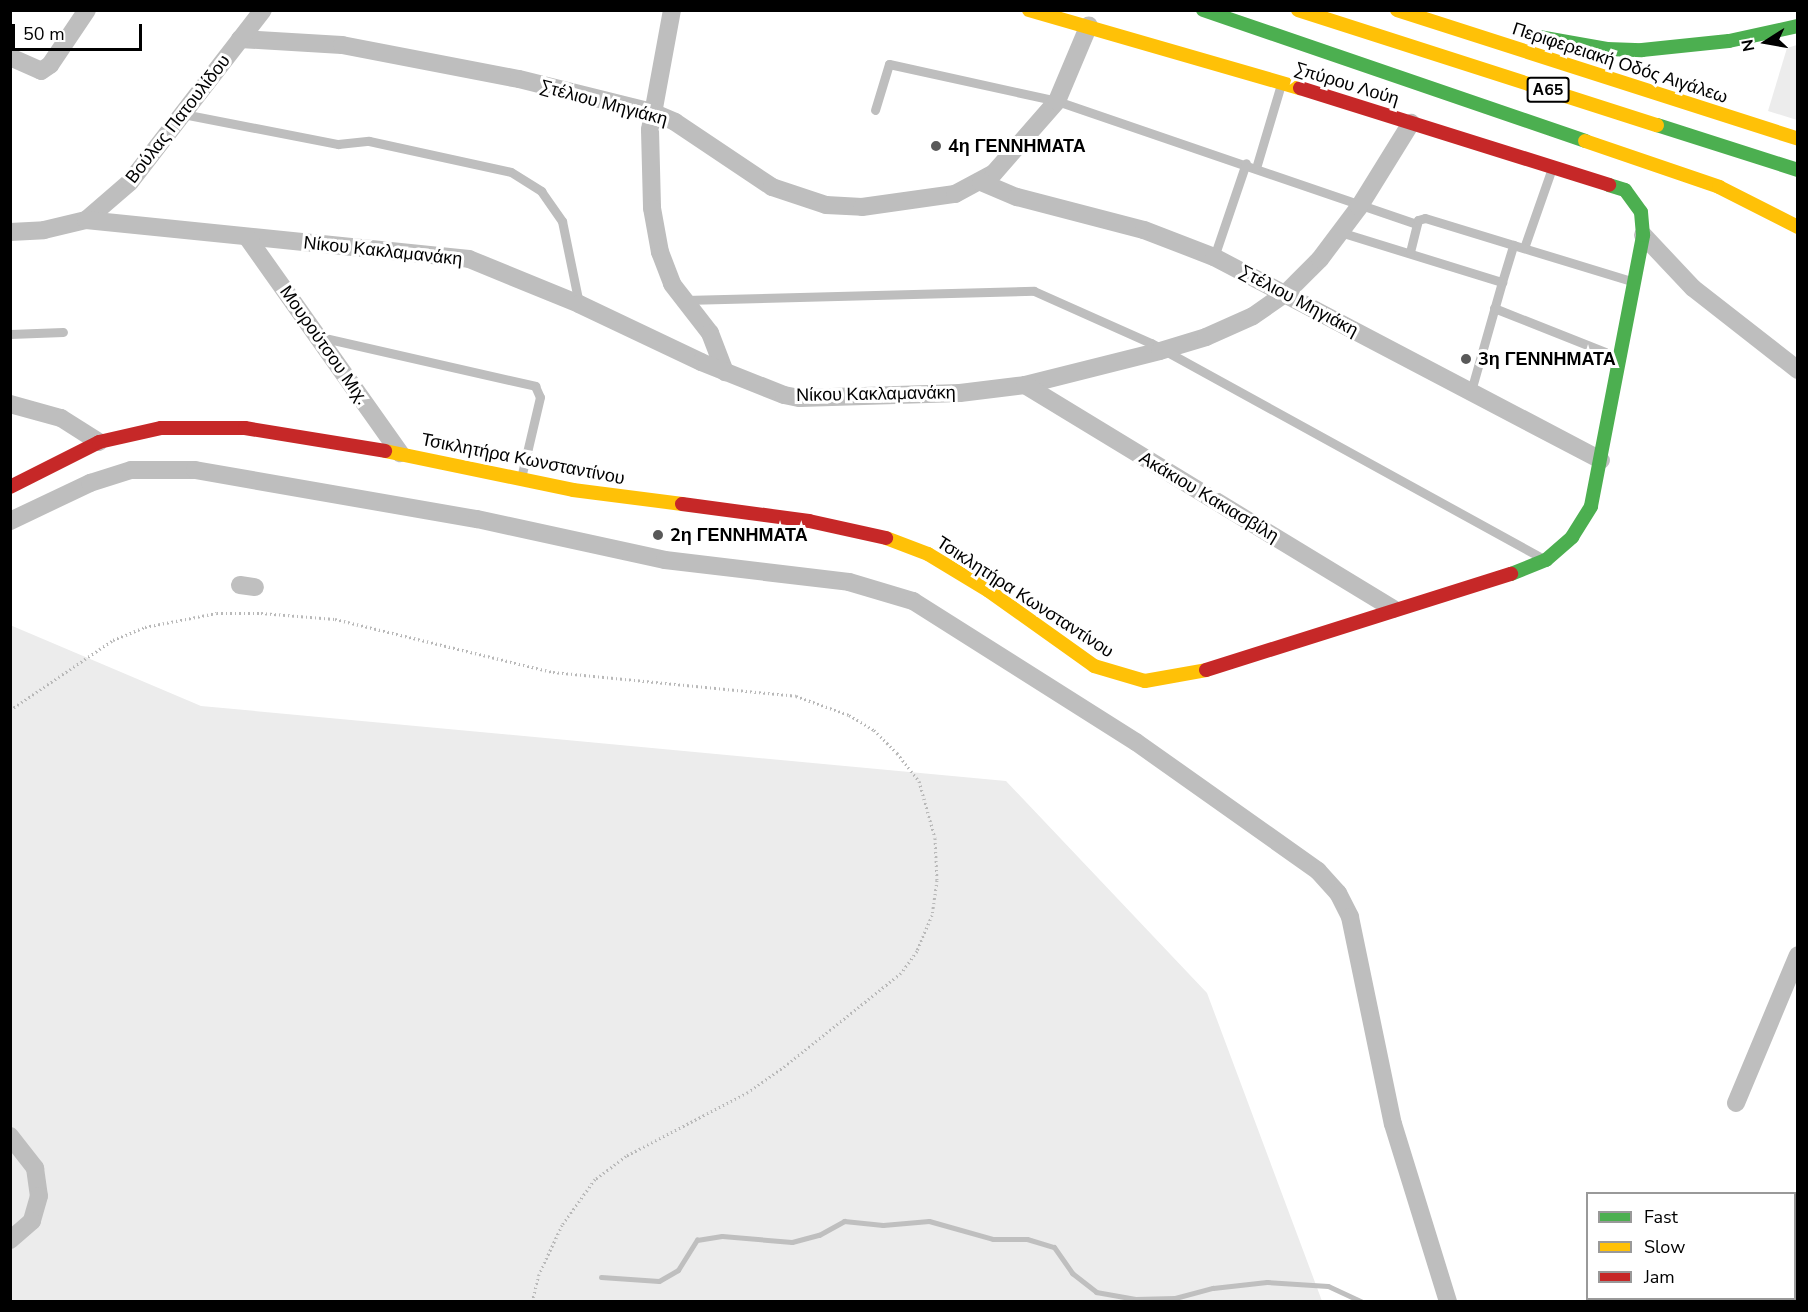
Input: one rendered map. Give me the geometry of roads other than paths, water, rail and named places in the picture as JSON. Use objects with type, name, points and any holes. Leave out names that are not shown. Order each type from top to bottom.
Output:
[{"type":"main road","name":"Σπύρου Λούη","points":[[1029,10],[1089,25],[1282,82],[1553,166],[1625,190],[1641,212]]},
{"type":"main road","points":[[1203,10],[1719,187],[1797,227]]},
{"type":"main road","name":"Α65","points":[[1298,10],[1797,170]]},
{"type":"main road","name":"Περιφερειακή Οδός Αιγάλεω","points":[[1397,10],[1797,139]]},
{"type":"main road","points":[[1442,10],[1500,27]]},
{"type":"main road","points":[[1521,33],[1571,44],[1642,50],[1729,41],[1797,26]]},
{"type":"main road","name":"Τσικλητήρα Κωνσταντίνου","points":[[10,487],[99,442],[161,428],[245,428],[400,453],[573,490],[775,516],[879,535],[958,571],[1094,666],[1130,679],[1160,680],[1203,671],[1393,609],[1511,574],[1545,560],[1583,522],[1592,506],[1643,235],[1641,212]]},
{"type":"street","points":[[10,57],[31,69],[41,71],[50,65],[87,10]]},
{"type":"street","name":"Βούλας Πατουλίδου","points":[[86,220],[130,182],[263,10]]},
{"type":"street","points":[[672,10],[652,112],[650,157],[655,228],[664,264],[681,300],[710,333],[725,372]]},
{"type":"street","name":"Στέλιου Μηγιάκη","points":[[240,39],[342,45],[519,79],[652,112],[675,122],[772,187],[826,205],[879,206],[932,200],[981,182],[1027,139],[1057,100],[1089,25]]},
{"type":"street","name":"Νίκου Κακλαμανάκη","points":[[86,220],[469,259],[579,304],[725,372],[800,398],[960,393],[1025,385],[1160,351],[1234,325],[1285,294],[1320,259],[1359,207],[1411,123]]},
{"type":"street","name":"Στέλιου Μηγιάκη","points":[[981,182],[1017,197],[1144,230],[1214,257],[1601,460]]},
{"type":"street","points":[[10,232],[44,230],[86,220]]},
{"type":"street","points":[[1643,235],[1693,288],[1797,370]]},
{"type":"street","name":"Μουρούτσου Μιχ.","points":[[247,237],[400,453]]},
{"type":"street","name":"Ακάκιου Κακιασβίλη","points":[[1025,385],[1393,609]]},
{"type":"street","points":[[10,404],[61,418],[99,442]]},
{"type":"street","points":[[10,521],[90,483],[132,470],[195,470],[477,519],[665,560],[849,582],[913,602],[1136,742],[1318,871],[1338,893],[1350,917],[1393,1124],[1448,1302]]},
{"type":"street","points":[[1736,1103],[1797,955]]},
{"type":"street","points":[[10,1136],[35,1168],[39,1196],[32,1221],[10,1240]]},
{"type":"lane","points":[[875,110],[889,64],[1057,100],[1246,163],[1359,207],[1417,224]]},
{"type":"lane","points":[[1256,168],[1282,82]]},
{"type":"lane","points":[[183,114],[338,144],[369,141],[511,172],[541,191],[562,221],[579,304]]},
{"type":"lane","points":[[1214,257],[1246,163]]},
{"type":"lane","points":[[1524,248],[1553,166]]},
{"type":"lane","points":[[1410,252],[1417,224],[1425,218],[1635,283]]},
{"type":"lane","points":[[1340,232],[1502,282]]},
{"type":"lane","points":[[1471,390],[1512,246]]},
{"type":"lane","points":[[681,300],[1024,290],[1054,299],[1160,351],[1545,560]]},
{"type":"lane","points":[[1494,309],[1621,359]]},
{"type":"lane","points":[[10,334],[63,332]]},
{"type":"lane","points":[[318,336],[535,386],[540,397],[521,479]]},
{"type":"waterway","points":[[240,585],[255,587]]},
{"type":"waterway","points":[[601,1277],[659,1281],[678,1270],[697,1240],[722,1236],[792,1242],[819,1235],[844,1221],[883,1225],[929,1221],[993,1239],[1027,1239],[1054,1247],[1072,1273],[1096,1292],[1135,1299],[1175,1298],[1213,1288],[1267,1282],[1328,1286],[1362,1302]]},
{"type":"place","name":"4η ΓΕΝΝΗΜΑΤΑ","points":[[936,146]]},
{"type":"place","name":"3η ΓΕΝΝΗΜΑΤΑ","points":[[1466,359]]},
{"type":"place","name":"2η ΓΕΝΝΗΜΑΤΑ","points":[[658,535]]}]
